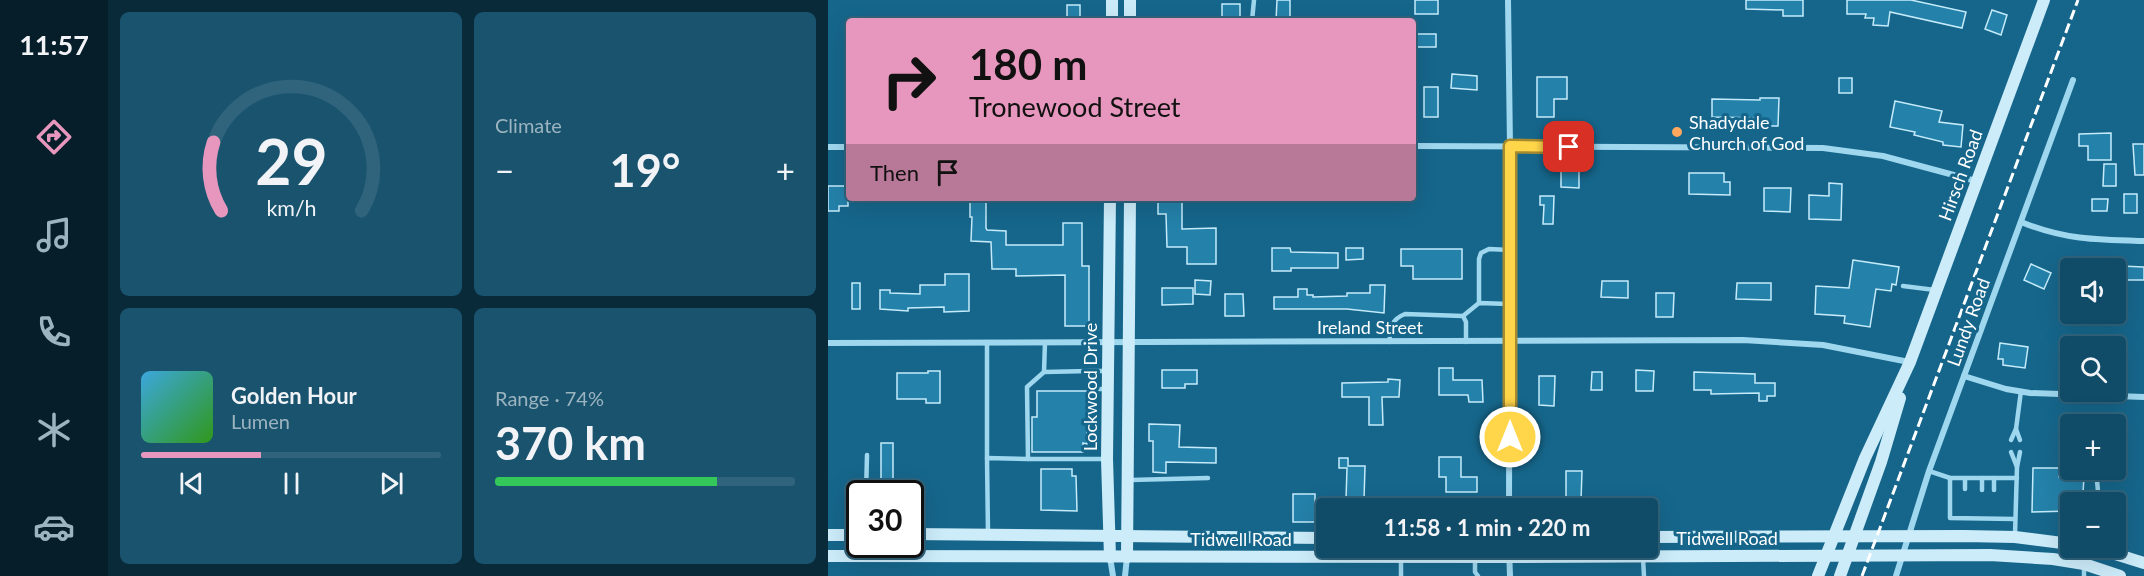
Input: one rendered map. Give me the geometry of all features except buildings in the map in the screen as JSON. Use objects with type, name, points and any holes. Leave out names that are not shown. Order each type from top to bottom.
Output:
[{"type":"main road","points":[[1112,0],[1112,18]]},
{"type":"main road","points":[[1130,0],[1130,18]]},
{"type":"main road","name":"Hirsch Road","points":[[1818,576],[1865,458],[1910,362],[1938,291],[2044,0]]},
{"type":"main road","name":"Lockwood Drive","points":[[1110,201],[1107,459],[1110,557]]},
{"type":"main road","points":[[1127,557],[1130,201]]},
{"type":"main road","name":"Hirsch Road","points":[[1840,576],[1881,462],[1910,362]]},
{"type":"main road","name":"Tidwell Road","points":[[924,534],[1316,538]]},
{"type":"main road","points":[[828,535],[846,535]]},
{"type":"main road","name":"Tidwell Road","points":[[1658,537],[2015,537],[2060,543]]},
{"type":"main road","points":[[1312,538],[1312,557]]},
{"type":"main road","name":"Tidwell Road","points":[[924,550],[1110,557],[1316,557]]},
{"type":"main road","name":"Tidwell Road","points":[[1658,552],[1848,556],[1990,555],[2053,559],[2084,570],[2120,576]]},
{"type":"main road","name":"Tidwell Road","points":[[828,556],[846,555]]},
{"type":"main road","points":[[2126,557],[2144,563]]},
{"type":"street","points":[[1508,0],[1509,498]]},
{"type":"street","name":"Lundy Road","points":[[1896,576],[1929,471],[2073,80]]},
{"type":"street","points":[[1416,146],[1823,148],[1883,156],[1977,181]]},
{"type":"street","points":[[828,147],[846,147]]},
{"type":"street","points":[[2021,222],[2056,234],[2085,240],[2144,241]]},
{"type":"street","name":"Ireland Street","points":[[828,343],[1743,340],[1823,345],[1910,362]]},
{"type":"street","points":[[1964,376],[2006,389],[2021,391],[2144,397]]},
{"type":"street","name":"Lockwood Drive","points":[[1110,557],[1113,576]]},
{"type":"street","points":[[1125,576],[1127,557]]},
{"type":"street","points":[[1509,558],[1510,576]]},
{"type":"lane","points":[[1252,18],[1254,0]]},
{"type":"lane","points":[[1479,303],[1481,253],[1489,249],[1509,250]]},
{"type":"lane","points":[[1903,285],[1938,291]]},
{"type":"lane","points":[[1390,342],[1391,326],[1396,318],[1405,315],[1463,316],[1479,303],[1509,304]]},
{"type":"lane","points":[[1463,316],[1466,322],[1466,342]]},
{"type":"lane","points":[[987,342],[988,536]]},
{"type":"lane","points":[[1044,372],[1045,342]]},
{"type":"lane","points":[[1090,371],[1091,389],[1108,389]]},
{"type":"lane","points":[[1028,459],[1027,387],[1044,372],[1108,371]]},
{"type":"lane","points":[[2011,440],[2016,429],[2021,391]]},
{"type":"lane","points":[[2016,429],[2020,440]]},
{"type":"lane","points":[[2011,452],[2018,467]]},
{"type":"lane","points":[[2015,537],[2020,452]]},
{"type":"lane","points":[[866,480],[867,455]]},
{"type":"lane","points":[[987,458],[1107,459]]},
{"type":"lane","points":[[1929,471],[1950,478],[2017,478]]},
{"type":"lane","points":[[1128,480],[1208,478]]},
{"type":"lane","points":[[1950,478],[1950,518],[1966,515],[1994,515],[2015,519]]},
{"type":"lane","points":[[1965,478],[1965,489]]},
{"type":"lane","points":[[1982,478],[1982,490]]},
{"type":"lane","points":[[1994,478],[1994,490]]},
{"type":"lane","points":[[1401,558],[1401,576]]},
{"type":"lane","points":[[1475,558],[1475,572],[1478,576]]},
{"type":"lane","points":[[1643,558],[1644,576]]},
{"type":"railway","points":[[1862,576],[2078,0]]},
{"type":"place","name":"Shadydale Church of God","points":[[1677,132]]},
{"type":"route","points":[[1510,437],[1510,146],[1569,147]]}]
